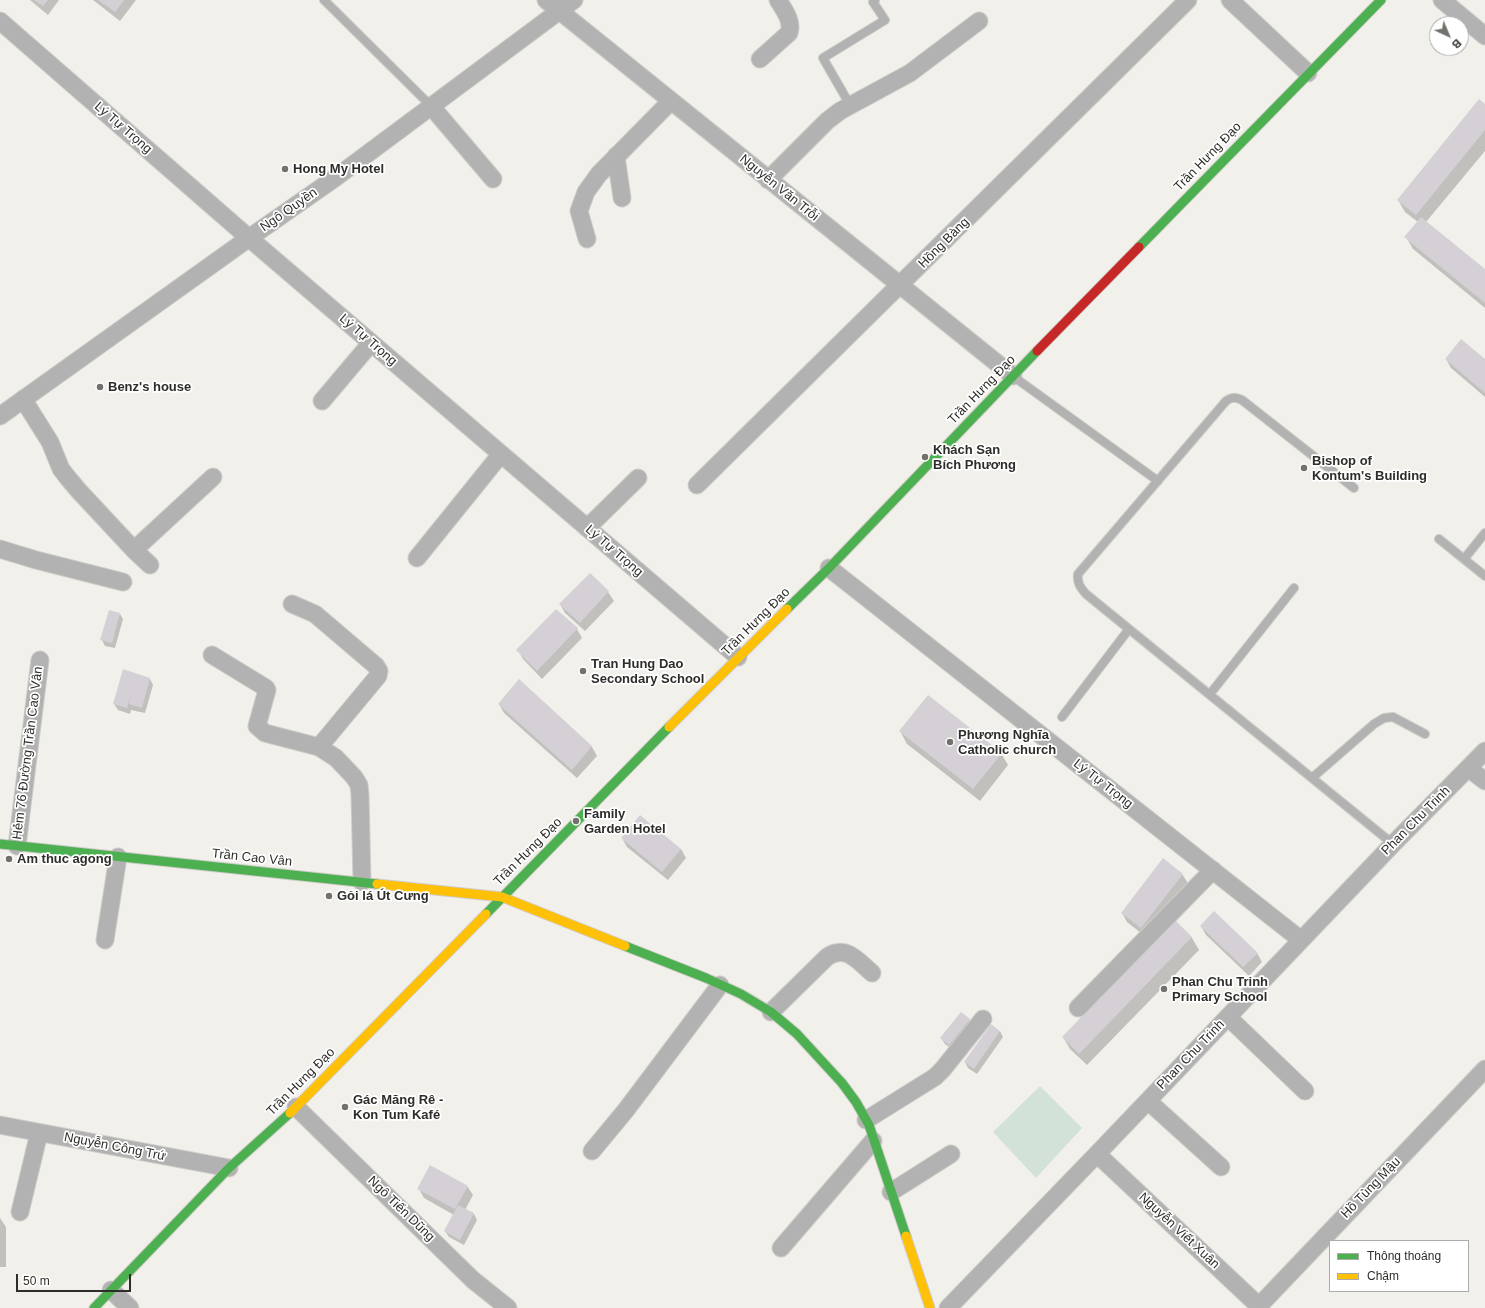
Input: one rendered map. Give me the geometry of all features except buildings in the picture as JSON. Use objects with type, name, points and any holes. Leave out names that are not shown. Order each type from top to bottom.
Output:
[{"type":"street","name":"Nguyễn Văn Trỗi","points":[[546,0],[1013,376]]},
{"type":"street","name":"Ngô Quyền","points":[[0,416],[335,178],[574,0]]},
{"type":"street","points":[[760,59],[789,32],[791,27],[789,19],[778,0]]},
{"type":"street","name":"Hồng Bàng","points":[[697,485],[1188,0]]},
{"type":"street","points":[[1230,0],[1308,73]]},
{"type":"street","name":"Trần Hưng Đạo","points":[[94,1308],[229,1168],[296,1107],[738,657],[829,568],[1013,376],[1308,73],[1382,0]]},
{"type":"street","points":[[1442,0],[1485,36]]},
{"type":"street","name":"Lý Tự Trọng","points":[[0,21],[249,238],[738,657]]},
{"type":"street","points":[[768,180],[827,121],[840,111],[910,73],[979,21]]},
{"type":"street","points":[[586,239],[579,211],[586,192],[599,174],[671,101]]},
{"type":"street","points":[[431,106],[493,179]]},
{"type":"street","points":[[616,156],[622,198]]},
{"type":"street","points":[[322,401],[371,343]]},
{"type":"street","points":[[23,399],[50,442],[68,478],[134,550],[150,565]]},
{"type":"street","points":[[417,558],[501,454]]},
{"type":"street","points":[[134,550],[213,477]]},
{"type":"street","points":[[587,528],[638,478]]},
{"type":"street","points":[[0,549],[36,560],[123,582]]},
{"type":"street","name":"Lý Tự Trọng","points":[[829,568],[1301,940]]},
{"type":"street","points":[[292,604],[315,614],[376,666],[379,671],[378,676],[319,747]]},
{"type":"street","points":[[212,655],[266,688],[267,690],[257,726],[259,728],[265,733],[319,747],[336,758],[354,776],[359,785],[360,795],[362,882]]},
{"type":"street","name":"Hẻm 76 Đường Trần Cao Vân","points":[[17,846],[40,660]]},
{"type":"street","name":"Phan Chu Trinh","points":[[948,1308],[1393,844],[1485,751]]},
{"type":"street","points":[[1468,768],[1485,781]]},
{"type":"street","name":"Trần Cao Vân","points":[[0,844],[502,897],[741,994],[771,1012],[797,1034],[842,1083],[856,1102],[866,1120],[874,1140],[930,1308]]},
{"type":"street","points":[[105,940],[118,857]]},
{"type":"street","points":[[1078,1008],[1213,870]]},
{"type":"street","points":[[771,1012],[827,956],[834,952],[840,951],[847,953],[872,973]]},
{"type":"street","points":[[592,1151],[626,1110],[720,985]]},
{"type":"street","points":[[1228,1017],[1305,1091]]},
{"type":"street","points":[[866,1120],[934,1077],[943,1069],[982,1019]]},
{"type":"street","name":"Hồ Tùng Mậu","points":[[1259,1307],[1485,1069]]},
{"type":"street","points":[[1148,1101],[1221,1167]]},
{"type":"street","name":"Ngô Tiến Dũng","points":[[296,1107],[474,1280],[508,1308]]},
{"type":"street","name":"Nguyễn Công Trứ","points":[[0,1125],[229,1168]]},
{"type":"street","points":[[20,1212],[39,1133]]},
{"type":"street","points":[[781,1248],[874,1140]]},
{"type":"street","points":[[891,1192],[951,1154]]},
{"type":"street","name":"Nguyễn Viết Xuân","points":[[1097,1154],[1259,1307]]},
{"type":"street","points":[[111,1290],[130,1308]]},
{"type":"lane","points":[[324,0],[431,106]]},
{"type":"lane","points":[[850,105],[823,58],[885,20],[873,2],[875,0]]},
{"type":"lane","points":[[1013,376],[1158,481]]},
{"type":"lane","points":[[1354,488],[1242,400],[1231,398],[1226,401],[1078,574],[1077,580],[1080,587],[1086,594],[1393,844]]},
{"type":"lane","points":[[1464,559],[1485,532]]},
{"type":"lane","points":[[1438,539],[1485,576]]},
{"type":"lane","points":[[1210,694],[1294,588]]},
{"type":"lane","points":[[1062,717],[1129,629]]},
{"type":"lane","points":[[1312,778],[1374,724],[1384,718],[1393,717],[1425,734]]},
{"type":"green space","points":[[1040,1086],[1082,1128],[1036,1178],[993,1132]]},
{"type":"traffic: fast","points":[[1139,247],[1381,0]]},
{"type":"traffic: fast","points":[[787,609],[829,568],[1037,351]]},
{"type":"traffic: fast","points":[[486,914],[669,727]]},
{"type":"traffic: fast","points":[[0,844],[377,884]]},
{"type":"traffic: fast","points":[[625,946],[706,978],[741,994],[771,1012],[797,1034],[842,1083],[856,1102],[869,1125],[906,1236]]},
{"type":"traffic: fast","points":[[94,1308],[229,1168],[290,1113]]},
{"type":"traffic: slow","points":[[669,727],[787,609]]},
{"type":"traffic: slow","points":[[377,884],[502,897],[625,946]]},
{"type":"traffic: slow","points":[[290,1113],[486,914]]},
{"type":"traffic: slow","points":[[906,1236],[930,1308]]},
{"type":"traffic: jam","points":[[1037,351],[1139,247]]},
{"type":"place","name":"Hong My Hotel","points":[[285,169]]},
{"type":"place","name":"Benz's house","points":[[100,387]]},
{"type":"place","name":"Khách Sạn Bích Phương","points":[[925,457]]},
{"type":"place","name":"Bishop of Kontum's Building","points":[[1304,468]]},
{"type":"place","name":"Tran Hung Dao Secondary School","points":[[583,671]]},
{"type":"place","name":"Phương Nghĩa Catholic church","points":[[950,742]]},
{"type":"place","name":"Family Garden Hotel","points":[[576,821]]},
{"type":"place","name":"Am thuc agong","points":[[9,859]]},
{"type":"place","name":"Gỏi lá Út Cưng","points":[[329,896]]},
{"type":"place","name":"Phan Chu Trinh Primary School","points":[[1164,989]]},
{"type":"place","name":"Gác Măng Rê - Kon Tum Kafé","points":[[345,1107]]}]
